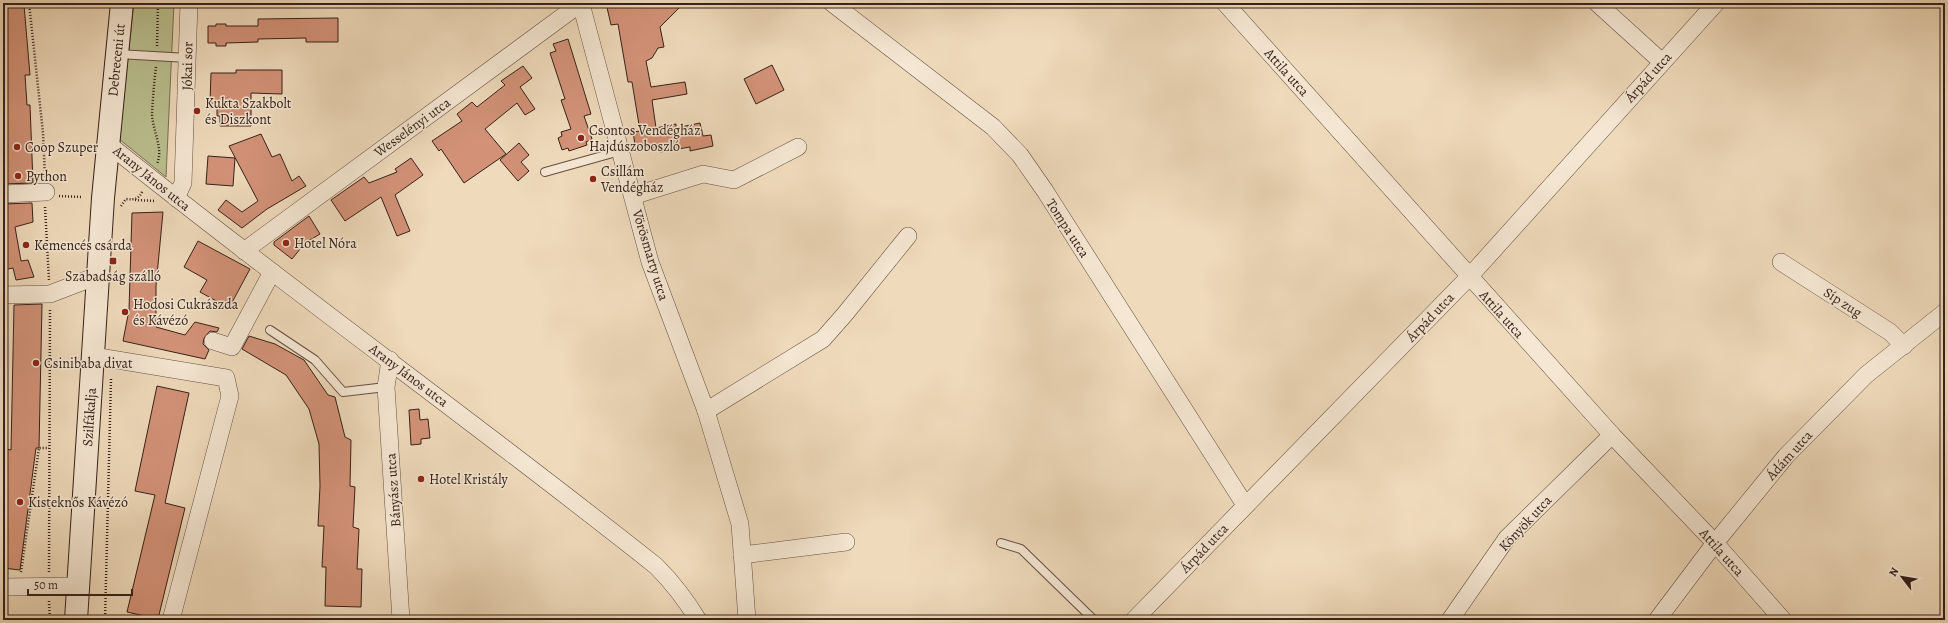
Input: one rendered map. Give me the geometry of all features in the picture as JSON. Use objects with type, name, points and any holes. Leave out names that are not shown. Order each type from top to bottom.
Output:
[{"type":"street","name":"Debreceni út","points":[[110,117],[118,54],[122,3]]},
{"type":"street","name":"Jókai sor","points":[[176,198],[183,183],[189,3]]},
{"type":"street","name":"Vörösmarty utca","points":[[581,3],[650,262],[706,411],[740,524],[747,620]]},
{"type":"street","name":"Wesselényi utca","points":[[244,251],[581,3]]},
{"type":"street","name":"Tompa utca","points":[[832,3],[993,126],[1020,155],[1045,191],[1246,505]]},
{"type":"street","name":"Attila utca","points":[[1225,3],[1469,277],[1612,435],[1715,543],[1783,620]]},
{"type":"street","points":[[1597,3],[1662,62]]},
{"type":"street","name":"Árpád utca","points":[[1134,620],[1469,277],[1716,3]]},
{"type":"street","name":"Szilfákalja","points":[[76,620],[77,586],[102,358],[97,276],[110,117]]},
{"type":"street","name":"Arany János utca","points":[[107,143],[244,251],[390,360],[656,566],[673,583],[687,601],[698,620]]},
{"type":"street","points":[[633,196],[703,174],[734,180],[798,147]]},
{"type":"street","points":[[3,194],[48,197]]},
{"type":"street","points":[[706,411],[823,339],[846,314],[908,236]]},
{"type":"street","name":"Síp zug","points":[[1781,262],[1890,332],[1904,346]]},
{"type":"street","points":[[214,341],[232,347],[272,272]]},
{"type":"street","points":[[3,295],[50,294],[97,276]]},
{"type":"street","name":"Ádám utca","points":[[1657,620],[1715,543],[1786,456],[1866,375],[1945,312]]},
{"type":"street","points":[[102,358],[226,378],[230,396],[171,620]]},
{"type":"street","name":"Bányász utca","points":[[390,360],[386,387],[401,620]]},
{"type":"street","name":"Könyök utca","points":[[1450,620],[1507,538],[1612,435]]},
{"type":"street","points":[[742,555],[846,542]]},
{"type":"street","points":[[11,587],[77,586]]},
{"type":"lane","points":[[118,54],[188,58]]},
{"type":"lane","points":[[545,172],[620,151]]},
{"type":"lane","points":[[270,330],[315,360],[343,392],[386,387]]},
{"type":"lane","points":[[1001,543],[1021,549],[1094,620]]},
{"type":"path","points":[[29,3],[43,133],[48,197],[50,294],[50,620]]},
{"type":"path","points":[[120,214],[121,206],[126,199],[135,200],[138,198],[160,158],[159,144],[154,130],[152,115],[158,3]]},
{"type":"path","points":[[48,197],[82,197]]},
{"type":"path","points":[[102,358],[105,620]]},
{"type":"path","points":[[11,587],[39,448],[49,448]]},
{"type":"green space","points":[[134,3],[174,3],[166,177],[119,139]]},
{"type":"building","points":[[606,3],[684,3],[660,27],[664,47],[658,48],[652,58],[646,61],[651,87],[685,82],[687,94],[652,100],[656,128],[676,124],[676,128],[700,123],[703,136],[711,135],[713,146],[690,151],[690,147],[660,152],[659,147],[636,151],[633,132],[640,131],[632,82],[628,82],[618,24],[611,25]]},
{"type":"building","points":[[24,5],[30,75],[25,75],[27,105],[30,105],[33,183],[3,184],[3,7]]},
{"type":"building","points":[[338,18],[338,42],[306,42],[306,38],[258,39],[258,42],[226,43],[226,46],[216,46],[216,43],[208,43],[208,26],[216,26],[216,24],[226,24],[226,26],[258,26],[258,19]]},
{"type":"building","points":[[568,39],[591,114],[584,116],[592,139],[586,142],[587,145],[569,151],[568,148],[562,150],[558,138],[562,136],[561,132],[571,129],[561,100],[565,99],[550,53],[556,51],[553,44]]},
{"type":"building","points":[[772,65],[784,90],[756,104],[744,79]]},
{"type":"building","points":[[523,66],[532,78],[520,87],[535,109],[525,115],[517,103],[485,129],[506,154],[464,183],[441,149],[439,151],[432,141],[462,121],[457,114],[472,102],[477,107],[505,85],[501,81]]},
{"type":"building","points":[[236,70],[282,70],[282,94],[251,93],[251,126],[220,126],[220,116],[217,116],[217,103],[210,103],[211,73],[236,73]]},
{"type":"building","points":[[261,134],[272,157],[280,154],[292,181],[299,176],[306,186],[267,209],[242,228],[218,210],[226,200],[242,212],[258,201],[229,146]]},
{"type":"building","points":[[519,143],[529,155],[521,162],[529,171],[518,181],[500,160]]},
{"type":"building","points":[[208,156],[235,158],[233,186],[206,184]]},
{"type":"building","points":[[411,158],[423,175],[395,195],[410,231],[397,236],[381,197],[345,221],[331,200],[364,177],[369,183],[397,172],[395,169]]},
{"type":"building","points":[[32,203],[33,222],[15,227],[21,261],[28,260],[34,277],[16,280],[13,268],[3,270],[3,204]]},
{"type":"building","points":[[163,212],[156,286],[156,327],[185,335],[195,322],[219,328],[217,332],[210,331],[204,338],[203,344],[209,350],[205,359],[123,341],[129,310],[132,213]]},
{"type":"building","points":[[309,216],[320,234],[305,243],[292,259],[274,245],[274,242]]},
{"type":"building","points":[[198,241],[250,269],[229,308],[200,292],[207,280],[184,267]]},
{"type":"building","points":[[42,304],[39,448],[36,448],[20,570],[3,568],[3,471],[6,449],[11,450],[14,305]]},
{"type":"building","points":[[249,336],[275,344],[304,360],[328,395],[335,397],[345,437],[351,440],[350,486],[355,487],[353,527],[359,529],[357,569],[362,569],[361,607],[325,606],[326,567],[322,567],[324,526],[318,526],[320,486],[319,444],[309,409],[286,375],[242,349]]},
{"type":"building","points":[[157,386],[189,393],[165,503],[185,508],[158,619],[127,612],[155,495],[135,491]]},
{"type":"building","points":[[419,409],[420,420],[428,419],[430,438],[421,439],[421,444],[411,445],[409,410]]},
{"type":"place","name":"Kukta Szakbolt és Diszkont","points":[[197,111]]},
{"type":"place","name":"Csontos Vendégház Hajdúszoboszló","points":[[581,138]]},
{"type":"place","name":"Coop Szuper","points":[[17,147]]},
{"type":"place","name":"Python","points":[[18,176]]},
{"type":"place","name":"Csillám Vendégház","points":[[593,179]]},
{"type":"place","name":"Hotel Nóra","points":[[286,243]]},
{"type":"place","name":"Kemencés csárda","points":[[26,245]]},
{"type":"place","name":"Szabadság szálló","points":[[113,261]]},
{"type":"place","name":"Hodosi Cukrászda és Kávézó","points":[[125,312]]},
{"type":"place","name":"Csinibaba divat","points":[[36,363]]},
{"type":"place","name":"Hotel Kristály","points":[[421,479]]},
{"type":"place","name":"Kisteknős Kávézó","points":[[20,502]]}]
